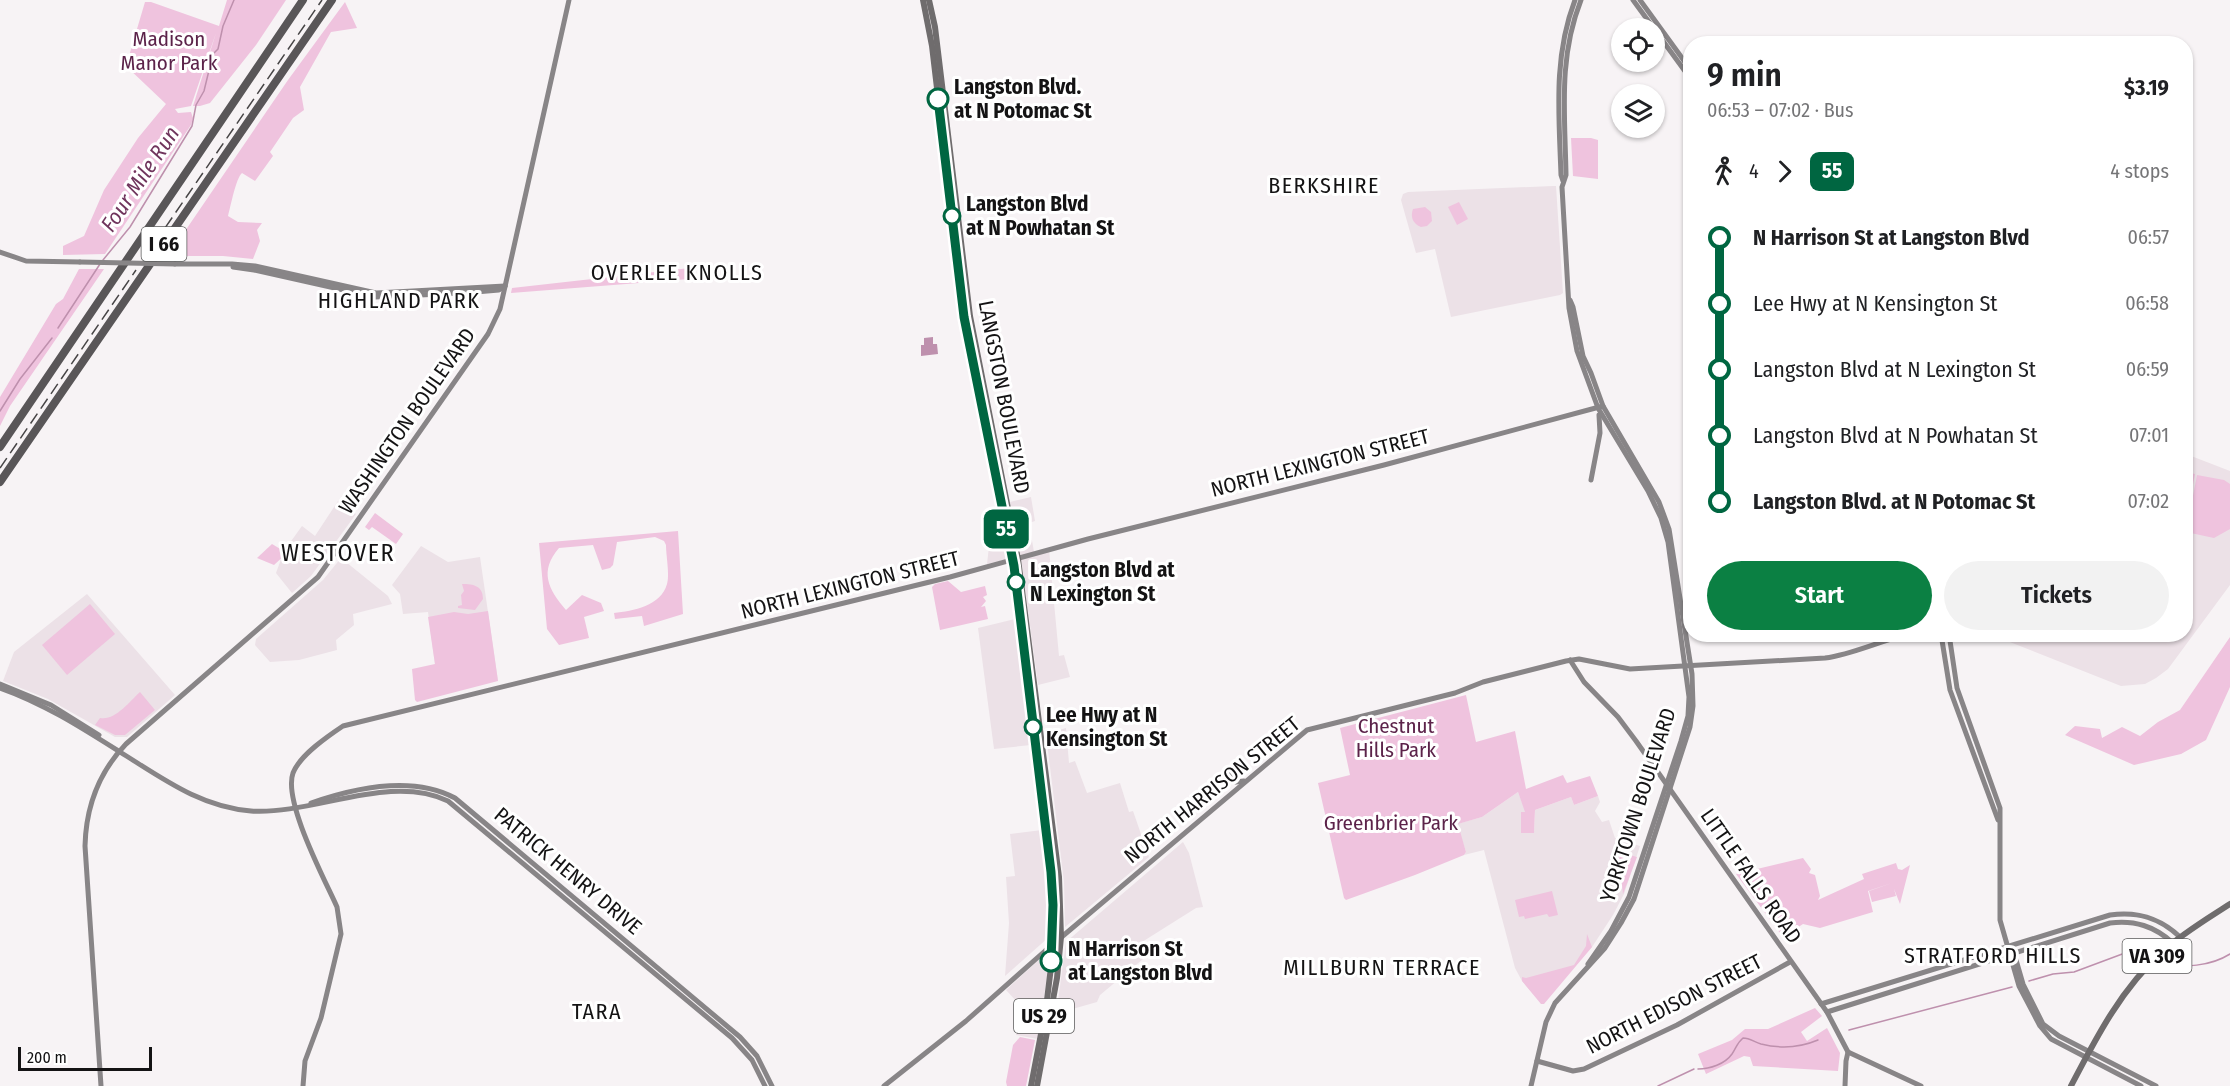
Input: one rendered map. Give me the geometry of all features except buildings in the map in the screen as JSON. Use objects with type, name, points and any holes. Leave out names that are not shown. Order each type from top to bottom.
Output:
[{"type":"highway","name":"I 66","points":[[0,447],[302,1]]},
{"type":"highway","name":"I 66","points":[[0,482],[331,2]]},
{"type":"main road","name":"LANGSTON BOULEVARD","points":[[923,0],[930,29],[964,317],[1015,559],[1050,860],[1053,944],[1048,995],[1031,1086]]},
{"type":"main road","name":"LANGSTON BOULEVARD","points":[[929,0],[937,38],[970,316],[1015,559],[1059,877],[1061,937],[1057,978],[1038,1086]]},
{"type":"main road","name":"VA 309","points":[[2071,1086],[2108,1018],[2142,972],[2180,937],[2230,904]]},
{"type":"street","name":"WASHINGTON BOULEVARD","points":[[101,1086],[85,835],[93,795],[105,771],[119,751],[318,577],[488,334],[500,309],[568,0]]},
{"type":"street","points":[[1575,0],[1564,31],[1558,70],[1561,175],[1569,299],[1573,307],[1583,357],[1591,373],[1600,407],[1600,434],[1592,480]]},
{"type":"street","points":[[1563,181],[1566,175],[1564,63],[1570,32],[1581,0]]},
{"type":"street","points":[[1633,0],[1683,68]]},
{"type":"street","points":[[1640,0],[1683,59]]},
{"type":"street","points":[[0,252],[26,261],[208,264],[292,276],[375,297],[464,293],[499,290],[505,286]]},
{"type":"street","name":"NORTH LEXINGTON STREET","points":[[295,808],[291,790],[294,772],[301,761],[330,734],[357,722],[870,597],[1600,407]]},
{"type":"street","name":"YORKTOWN BOULEVARD","points":[[1600,407],[1659,502],[1669,528],[1683,630]]},
{"type":"street","name":"YORKTOWN BOULEVARD","points":[[1531,1086],[1549,1015],[1563,993],[1609,942],[1634,899],[1669,787],[1688,716],[1689,688],[1685,642]]},
{"type":"street","name":"NORTH HARRISON STREET","points":[[884,1086],[966,1021],[1061,937],[1307,730],[1570,660],[1591,661],[1630,669],[1688,667],[1842,656],[1883,642]]},
{"type":"street","points":[[1942,642],[1950,690],[1995,810],[2000,831]]},
{"type":"street","points":[[1950,642],[1957,688],[2000,808],[2000,920],[2012,955],[2019,986],[2045,1033],[2060,1044],[2088,1054],[2156,1086]]},
{"type":"street","name":"LITTLE FALLS ROAD","points":[[1570,660],[1584,682],[1627,729],[1669,787],[1827,1012],[1848,1052]]},
{"type":"street","name":"PATRICK HENRY DRIVE","points":[[0,686],[51,705],[93,730],[119,751],[180,790],[215,804],[260,811],[295,808],[394,791],[429,794],[448,801],[732,1038],[752,1060],[765,1086]]},
{"type":"street","points":[[1228,774],[1236,782],[1247,779]]},
{"type":"street","name":"PATRICK HENRY DRIVE","points":[[295,808],[328,797],[378,787],[422,788],[439,791],[454,798],[740,1037],[757,1056],[772,1086]]},
{"type":"street","points":[[295,808],[337,907],[341,923],[339,945],[321,1018],[305,1061],[303,1086]]},
{"type":"street","points":[[1821,1004],[2110,915],[2121,913],[2140,915],[2160,921],[2180,937]]},
{"type":"street","points":[[1827,1012],[2110,923],[2143,924],[2156,929],[2173,943]]},
{"type":"street","name":"NORTH EDISON STREET","points":[[1537,1061],[1573,1071],[1584,1069],[1677,1025],[1790,962]]},
{"type":"street","points":[[1845,1086],[1848,1052],[1921,1086]]},
{"type":"street","points":[[2088,1054],[2141,1086]]},
{"type":"shaded area","points":[[1556,186],[1563,293],[1451,317],[1435,249],[1416,253],[1401,200],[1403,194]]},
{"type":"shaded area","points":[[933,337],[933,344],[937,344],[938,354],[921,356],[921,345],[924,345],[924,338]]},
{"type":"shaded area","points":[[2193,457],[2230,471],[2230,585],[2193,635]]},
{"type":"shaded area","points":[[1031,497],[1035,521],[1029,523],[1034,552],[1049,549],[1059,656],[1064,655],[1070,677],[1038,685],[1021,558],[1010,502]]},
{"type":"shaded area","points":[[338,501],[356,514],[311,576],[292,593],[276,573],[284,551],[302,526],[315,536]]},
{"type":"shaded area","points":[[990,538],[1005,540],[1008,559],[987,564]]},
{"type":"shaded area","points":[[421,546],[448,562],[480,557],[498,681],[435,665],[428,612],[403,614],[400,594],[392,585]]},
{"type":"shaded area","points":[[341,558],[388,596],[392,604],[353,614],[354,625],[336,640],[337,650],[299,660],[270,662],[255,645],[256,639],[323,580]]},
{"type":"shaded area","points":[[87,594],[175,695],[127,737],[115,737],[48,699],[3,681],[14,652]]},
{"type":"shaded area","points":[[1015,619],[1031,745],[994,749],[978,628]]},
{"type":"shaded area","points":[[2010,642],[2188,642],[2168,669],[2156,678],[2145,684],[2121,686]]},
{"type":"shaded area","points":[[1066,728],[1069,763],[1075,761],[1087,793],[1120,783],[1129,812],[1133,811],[1149,857],[1065,927],[1064,882],[1046,734]]},
{"type":"shaded area","points":[[1518,792],[1534,832],[1535,810],[1571,797],[1574,805],[1598,796],[1600,802],[1595,811],[1602,822],[1609,820],[1615,838],[1640,846],[1624,894],[1613,915],[1592,947],[1542,1004],[1522,981],[1515,968],[1484,850],[1464,855],[1466,852],[1457,824],[1482,817]]},
{"type":"shaded area","points":[[1042,830],[1049,937],[1005,976],[1009,923],[1006,877],[1015,876],[1010,834]]},
{"type":"shaded area","points":[[1183,842],[1189,853],[1203,907],[1196,908],[1142,942],[1147,958],[1100,995],[1097,1002],[1062,1012],[1057,1008],[1066,942]]},
{"type":"shaded area","points":[[1045,957],[1049,962],[1038,1039],[1016,1035],[1019,1004],[1006,990],[1041,958]]},
{"type":"green space","name":"Madison Manor Park","points":[[227,0],[286,0],[256,45],[210,103],[193,106],[216,33],[191,106],[175,109],[178,113],[191,112],[193,118],[191,125],[105,254],[63,255],[63,246],[84,236],[104,190],[138,138],[166,104],[126,66],[145,2],[151,2],[219,26]]},
{"type":"green space","points":[[345,2],[357,28],[331,32],[300,87],[304,110],[293,118],[270,152],[273,156],[255,181],[242,173],[238,180],[228,216],[238,222],[262,223],[257,230],[260,241],[253,259],[223,256],[168,256],[288,80]]},
{"type":"green space","points":[[1571,138],[1598,140],[1598,179],[1573,176]]},
{"type":"green space","points":[[1459,202],[1468,219],[1457,225],[1448,207]]},
{"type":"green space","points":[[1425,207],[1431,212],[1432,221],[1427,226],[1421,227],[1414,222],[1412,212],[1413,209]]},
{"type":"green space","points":[[690,268],[690,279],[511,293],[512,288]]},
{"type":"green space","points":[[79,269],[104,269],[10,406],[0,426],[0,397],[56,304],[63,299]]},
{"type":"green space","points":[[2197,475],[2224,480],[2230,484],[2230,529],[2214,538],[2193,534],[2193,496]]},
{"type":"green space","points":[[375,513],[403,534],[396,544],[372,527],[369,530],[365,527]]},
{"type":"green space","points":[[678,531],[683,614],[644,626],[642,616],[615,619],[614,613],[645,606],[659,598],[664,591],[668,576],[664,541],[655,537],[617,542],[613,565],[602,570],[593,545],[559,548],[549,564],[548,572],[548,580],[554,595],[566,610],[582,595],[601,603],[604,611],[584,617],[589,638],[559,645],[547,629],[539,543]]},
{"type":"green space","points":[[272,544],[287,553],[274,565],[257,558]]},
{"type":"green space","points":[[948,581],[961,592],[985,586],[987,595],[983,597],[986,601],[981,607],[985,606],[988,619],[940,630],[932,587]]},
{"type":"green space","points":[[462,584],[474,585],[483,595],[483,599],[475,610],[458,608],[462,605],[461,595],[464,591]]},
{"type":"green space","points":[[90,604],[115,634],[67,675],[42,645]]},
{"type":"green space","points":[[488,611],[498,681],[417,702],[412,669],[435,664],[428,617],[454,612],[468,614]]},
{"type":"green space","points":[[2230,637],[2230,687],[2206,740],[2181,754],[2134,765],[2065,735],[2075,726],[2100,729],[2102,738],[2122,727],[2140,736],[2158,722],[2180,710]]},
{"type":"green space","points":[[140,692],[155,710],[125,735],[115,735],[95,725],[100,718],[116,714]]},
{"type":"green space","name":"Greenbrier Park","points":[[1466,695],[1476,742],[1515,731],[1526,789],[1563,775],[1567,783],[1590,776],[1598,796],[1574,805],[1571,797],[1535,810],[1534,833],[1521,833],[1521,812],[1525,812],[1518,792],[1482,817],[1458,824],[1466,852],[1464,855],[1346,900],[1318,783],[1350,775],[1340,728]]},
{"type":"green space","points":[[1626,854],[1637,857],[1623,894],[1619,859],[1620,856]]},
{"type":"green space","points":[[1803,858],[1811,869],[1809,873],[1815,875],[1820,896],[1818,900],[1864,879],[1862,874],[1896,863],[1898,869],[1902,870],[1910,865],[1900,904],[1894,889],[1896,896],[1872,902],[1869,891],[1892,883],[1868,891],[1873,912],[1820,928],[1803,924],[1783,937],[1736,874]]},
{"type":"green space","points":[[1552,891],[1558,915],[1549,917],[1547,914],[1525,919],[1524,916],[1519,917],[1515,900]]},
{"type":"green space","points":[[1587,934],[1592,947],[1544,1004],[1541,1004],[1522,981],[1522,977],[1526,978],[1574,965],[1586,946]]},
{"type":"green space","points":[[1815,1008],[1822,1016],[1801,1032],[1807,1041],[1827,1028],[1840,1053],[1838,1071],[1753,1066],[1750,1057],[1744,1056],[1706,1074],[1698,1054],[1732,1040],[1745,1029],[1768,1029]]},
{"type":"green space","points":[[1020,1037],[1035,1040],[1026,1086],[1007,1086],[1013,1045]]},
{"type":"waterway","name":"Four Mile Run","points":[[103,260],[130,227],[192,126],[196,105],[204,91],[211,62],[218,49],[223,26],[234,0]]},
{"type":"waterway","name":"Four Mile Run","points":[[58,328],[100,264]]},
{"type":"waterway","name":"Four Mile Run","points":[[0,411],[20,379],[52,338]]},
{"type":"waterway","points":[[2029,981],[2053,974],[2074,972],[2133,950],[2145,953]]},
{"type":"waterway","points":[[2161,962],[2187,966],[2206,964],[2230,954]]},
{"type":"waterway","points":[[1849,1030],[2012,987]]},
{"type":"waterway","points":[[1698,1069],[1712,1067],[1725,1061],[1743,1038],[1776,1047],[1804,1045],[1818,1040]]},
{"type":"waterway","points":[[1658,1086],[1694,1069]]},
{"type":"railway","points":[[145,257],[322,0]]},
{"type":"railway","points":[[0,468],[136,270]]},
{"type":"bus line","name":"55","points":[[938,99],[964,317],[1014,566],[1051,872],[1053,934],[1051,961]]},
{"type":"place","name":"Langston Blvd. at N Potomac St","points":[[938,99]]},
{"type":"place","name":"Langston Blvd at N Powhatan St","points":[[952,216]]},
{"type":"place","name":"Langston Blvd at N Lexington St","points":[[1016,582]]},
{"type":"place","name":"Lee Hwy at N Kensington St","points":[[1033,727]]},
{"type":"place","name":"N Harrison St at Langston Blvd","points":[[1051,961]]},
{"type":"district","name":"BERKSHIRE","points":[[1324,185]]},
{"type":"district","name":"OVERLEE KNOLLS","points":[[677,272]]},
{"type":"district","name":"HIGHLAND PARK","points":[[399,300]]},
{"type":"district","name":"WESTOVER","points":[[338,553]]},
{"type":"district","name":"STRATFORD HILLS","points":[[1993,955]]},
{"type":"district","name":"MILLBURN TERRACE","points":[[1382,967]]},
{"type":"district","name":"TARA","points":[[597,1011]]},
{"type":"park label","name":"Chestnut Hills Park","points":[[1396,738]]}]
